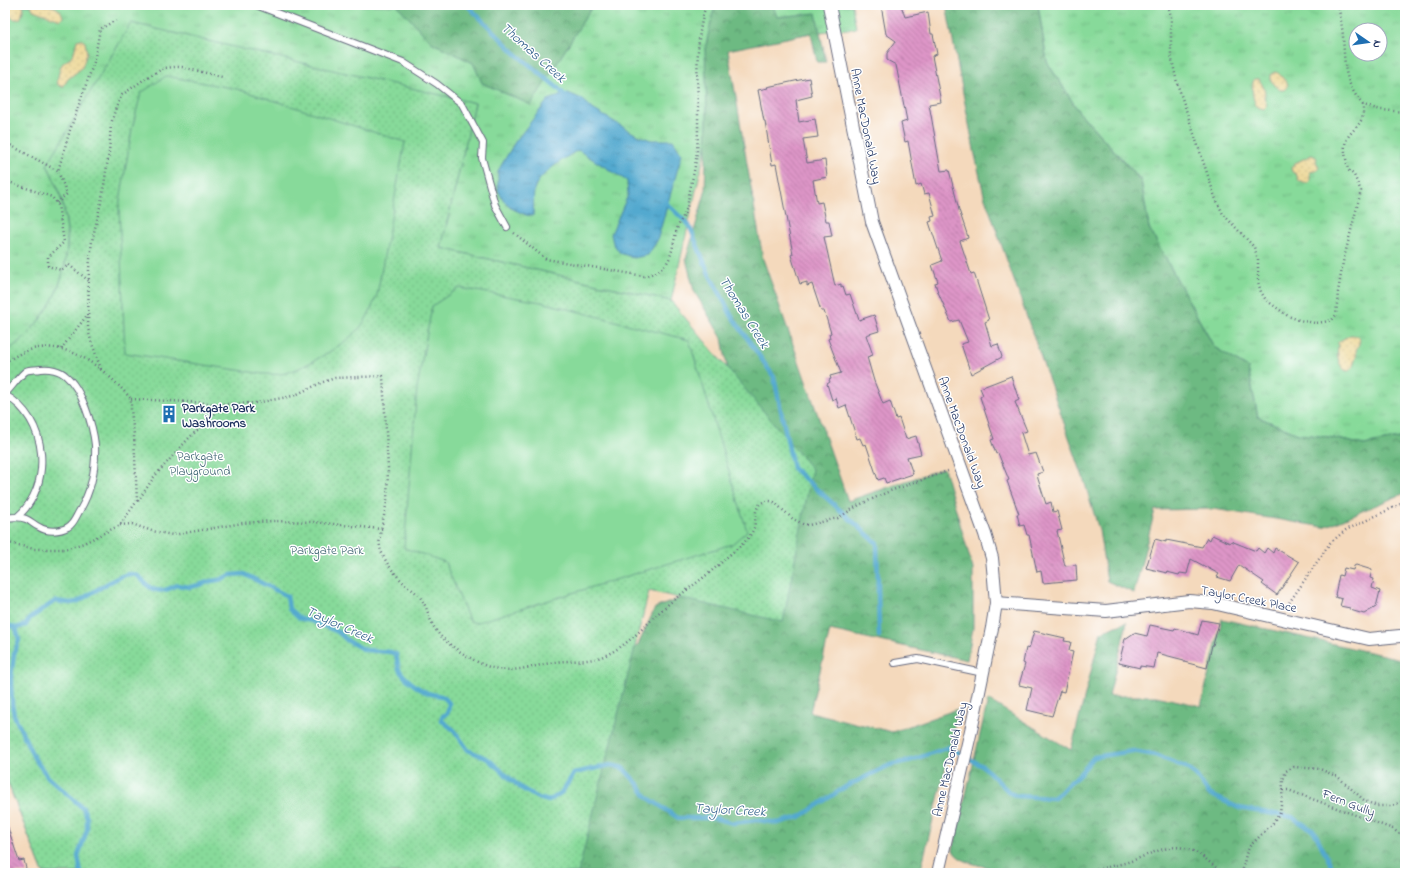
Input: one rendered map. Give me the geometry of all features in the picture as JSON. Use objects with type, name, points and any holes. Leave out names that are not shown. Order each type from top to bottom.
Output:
[{"type":"street","name":"Anne MacDonald Way","points":[[829,5],[872,222],[986,534],[992,558],[996,602],[992,628],[972,726],[938,873]]},
{"type":"street","name":"Taylor Creek Place","points":[[996,602],[1106,610],[1189,601],[1213,603],[1369,639],[1400,636]]},
{"type":"lane","points":[[256,5],[403,62],[436,84],[462,104],[483,143],[482,158],[495,205],[507,227]]},
{"type":"lane","points":[[5,518],[17,517],[26,519],[44,530],[53,531],[65,528],[73,523],[86,500],[91,486],[94,466],[94,445],[90,422],[75,385],[66,375],[56,370],[45,368],[25,372],[5,395],[12,399],[31,420],[40,442],[42,457],[40,473],[33,496],[26,509],[17,517]]},
{"type":"lane","points":[[895,663],[918,659],[983,673]]},
{"type":"path","points":[[507,227],[546,259],[644,276],[655,274],[661,269],[672,254],[678,227],[686,212],[694,171],[697,150],[698,111],[697,50],[706,5]]},
{"type":"path","points":[[1168,5],[1171,16],[1171,56],[1177,83],[1215,197],[1223,214],[1254,247],[1258,259],[1258,282],[1261,292],[1266,300],[1288,316],[1315,323],[1332,320],[1336,315],[1343,262],[1360,191],[1354,175],[1348,170],[1345,144],[1349,135],[1359,124],[1363,115],[1363,105],[1352,90],[1348,81],[1344,61],[1343,34],[1338,5]]},
{"type":"path","points":[[57,203],[67,194],[58,170],[70,130],[94,62],[100,29],[116,20]]},
{"type":"path","points":[[101,370],[88,328],[91,246],[102,198],[110,152],[111,124],[119,99],[122,95],[146,78],[168,68],[182,67],[222,77]]},
{"type":"path","points":[[1363,105],[1381,110],[1405,112]]},
{"type":"path","points":[[5,135],[10,145],[58,170]]},
{"type":"path","points":[[5,150],[10,145]]},
{"type":"path","points":[[5,179],[8,182],[52,197],[57,203],[64,242],[48,257],[48,266],[61,270],[69,265],[89,281]]},
{"type":"path","points":[[61,349],[88,313]]},
{"type":"path","points":[[132,399],[226,404],[256,404],[284,399],[335,378],[383,376],[388,468],[387,502],[380,529],[380,546],[386,561],[397,576],[422,600],[428,611],[433,626],[440,635],[458,650],[483,665],[495,669],[525,669],[553,662],[588,660],[601,657],[616,650],[627,643],[662,609],[717,566],[746,540],[754,529],[756,513],[760,504],[766,501],[772,501],[780,506],[786,514],[796,521],[807,525],[842,516],[854,507],[894,490],[960,466]]},
{"type":"path","points":[[137,502],[154,478],[188,439],[226,404]]},
{"type":"path","points":[[1279,618],[1330,543],[1346,530],[1405,502]]},
{"type":"path","points":[[120,525],[132,524],[152,531],[173,534],[243,523],[273,521],[314,522],[380,529]]},
{"type":"path","points":[[1242,873],[1246,854],[1250,846],[1274,823],[1280,813],[1283,780],[1286,771],[1294,767],[1320,769],[1338,777],[1365,801],[1377,806],[1392,806],[1405,800]]},
{"type":"path","name":"Fern Gully","points":[[1283,790],[1288,790],[1322,802],[1341,811],[1393,829],[1405,838]]},
{"type":"path","points":[[1089,873],[1098,869],[1128,862],[1157,851],[1178,847],[1191,850],[1224,873]]},
{"type":"green space","points":[[5,5],[852,5],[856,28],[811,33],[728,49],[671,301],[441,248],[475,103],[47,165],[58,191],[65,217],[67,242],[64,267],[57,291],[44,314],[27,334],[5,353]]},
{"type":"green space","points":[[397,5],[593,5],[531,105],[482,83],[473,63],[431,42]]},
{"type":"green space","points":[[717,5],[773,5],[777,17],[816,13],[826,62],[817,62],[811,33],[728,50],[763,259],[848,501],[944,468],[973,569],[973,628],[967,660],[830,630],[810,712],[892,732],[958,709],[920,873],[43,873],[5,776],[5,560],[598,663],[637,647],[655,608],[706,588],[733,400],[722,338],[694,291],[686,259],[705,193],[707,117],[705,49],[713,13]]},
{"type":"green space","points":[[946,5],[1038,5],[1047,62],[1079,112],[1141,181],[1149,228],[1214,347],[1248,368],[1258,417],[1298,434],[1329,437],[1364,445],[1405,437],[1405,493],[1324,527],[1214,509],[1155,510],[1134,593],[1107,581],[1099,530],[1083,477],[984,195]]},
{"type":"green space","points":[[1038,5],[1405,5],[1405,437],[1364,445],[1329,437],[1298,434],[1258,417],[1248,368],[1214,347],[1149,228],[1141,180],[1079,112],[1047,62]]},
{"type":"green space","name":"Parkgate Park","points":[[131,23],[475,103],[441,248],[671,301],[812,469],[783,622],[649,591],[578,873],[43,873],[5,775],[5,353],[27,335],[44,314],[56,291],[64,268],[67,243],[65,217],[59,191],[47,165]]},
{"type":"green space","points":[[166,76],[237,89],[405,142],[377,295],[367,318],[358,330],[343,343],[298,369],[280,374],[264,374],[125,353],[119,207],[132,129],[141,93]]},
{"type":"green space","points":[[459,288],[541,302],[689,340],[747,531],[732,544],[475,623],[469,620],[445,562],[404,548],[417,388],[432,306]]},
{"type":"green space","points":[[1222,619],[1405,660],[1405,873],[1011,873],[970,863],[957,855],[953,850],[988,700],[1071,750],[1101,632],[1127,622],[1109,696],[1156,696],[1201,706]]},
{"type":"sand","points":[[5,5],[24,5],[20,19],[12,18],[6,11]]},
{"type":"sand","points":[[31,5],[46,5],[55,7],[62,13],[63,18],[60,20],[33,10]]},
{"type":"sand","points":[[81,39],[85,42],[87,53],[82,68],[68,79],[63,87],[58,85],[57,81],[62,64],[70,58],[74,52],[77,40]]},
{"type":"sand","points":[[1275,72],[1287,82],[1288,86],[1284,90],[1280,90],[1271,81],[1271,74]]},
{"type":"sand","points":[[1254,79],[1259,79],[1265,90],[1264,97],[1267,106],[1264,109],[1257,107],[1253,97],[1252,89]]},
{"type":"sand","points":[[1312,155],[1317,158],[1316,161],[1319,168],[1316,171],[1310,172],[1310,181],[1303,183],[1299,181],[1296,174],[1292,172],[1291,168],[1295,163]]},
{"type":"sand","points":[[1350,335],[1357,336],[1360,340],[1352,368],[1348,371],[1341,366],[1339,362],[1338,342]]},
{"type":"water","points":[[568,93],[582,99],[594,110],[637,135],[651,140],[673,140],[682,154],[657,241],[648,255],[634,258],[620,253],[613,243],[611,234],[628,195],[627,181],[578,150],[566,157],[540,178],[534,190],[533,216],[526,215],[513,209],[504,201],[498,190],[498,171],[515,142],[548,100]]},
{"type":"building","points":[[881,5],[901,5],[905,17],[928,12],[931,34],[933,34],[937,54],[932,56],[941,102],[929,104],[941,171],[949,170],[968,238],[960,241],[971,274],[974,273],[989,320],[985,322],[992,346],[998,344],[1002,357],[971,374],[961,344],[968,342],[959,320],[951,322],[935,283],[938,282],[932,265],[942,261],[929,222],[932,221],[931,217],[935,216],[929,193],[924,194],[921,184],[916,186],[908,141],[905,142],[901,123],[907,121],[896,65],[887,60],[887,53],[896,41],[886,34]]},
{"type":"building","points":[[809,78],[812,96],[796,100],[799,122],[815,119],[818,137],[803,139],[807,163],[825,160],[827,177],[813,180],[817,203],[822,202],[826,221],[829,221],[832,236],[824,237],[835,286],[841,284],[841,287],[843,286],[846,295],[850,294],[859,320],[874,315],[879,331],[866,335],[873,355],[867,357],[874,381],[883,404],[890,401],[896,419],[899,418],[906,439],[916,436],[921,454],[907,457],[913,474],[886,483],[884,478],[878,480],[866,444],[863,445],[860,438],[857,439],[846,405],[839,408],[836,398],[832,400],[827,384],[830,382],[830,376],[841,373],[828,339],[830,338],[829,334],[831,333],[824,311],[821,311],[812,284],[807,286],[807,282],[800,284],[791,255],[793,254],[776,164],[772,165],[758,90]]},
{"type":"building","points":[[1011,376],[1019,400],[1015,402],[1027,431],[1021,433],[1028,455],[1036,453],[1043,472],[1037,474],[1046,504],[1051,502],[1053,512],[1057,511],[1062,530],[1057,531],[1065,566],[1076,565],[1077,580],[1043,583],[1041,571],[1037,572],[1029,535],[1027,535],[1024,525],[1020,526],[1017,514],[1019,514],[1007,481],[1009,480],[991,440],[994,439],[980,397],[983,395],[980,388]]},
{"type":"building","points":[[1212,535],[1230,543],[1231,541],[1256,551],[1258,548],[1264,553],[1267,548],[1273,553],[1275,548],[1299,562],[1277,595],[1262,584],[1264,582],[1239,565],[1230,581],[1217,577],[1219,574],[1191,559],[1187,574],[1180,573],[1179,575],[1146,568],[1155,539],[1202,547],[1207,538],[1210,540]]},
{"type":"building","points":[[1356,565],[1372,570],[1370,578],[1374,579],[1372,588],[1380,591],[1376,607],[1364,614],[1350,610],[1350,608],[1340,606],[1342,599],[1335,597],[1339,575],[1342,576],[1344,568],[1353,570],[1354,566]]},
{"type":"building","points":[[1202,620],[1219,623],[1207,668],[1157,653],[1154,668],[1140,666],[1140,668],[1119,663],[1125,639],[1134,633],[1147,636],[1150,625],[1174,630],[1175,628],[1198,635]]},
{"type":"building","points":[[1034,631],[1065,638],[1064,641],[1071,642],[1069,651],[1073,652],[1064,692],[1060,691],[1052,716],[1027,710],[1032,688],[1019,685],[1025,664],[1023,663],[1026,648],[1029,649]]},
{"type":"building","points":[[7,825],[19,861],[24,860],[27,873],[5,873],[5,826]]},
{"type":"waterway","name":"Thomas Creek","points":[[467,5],[515,53],[559,89],[567,98]]},
{"type":"waterway","name":"Thomas Creek","points":[[664,201],[689,225],[709,274],[731,315],[774,377],[793,468],[877,543],[879,636]]},
{"type":"waterway","name":"Taylor Creek","points":[[5,620],[8,625],[16,628],[26,625],[29,619],[55,601],[70,603],[77,602],[119,577],[131,574],[136,575],[150,587],[157,590],[165,590],[177,585],[190,587],[219,580],[231,575],[244,574],[287,596],[289,609],[299,618],[311,621],[338,632],[348,641],[365,650],[391,652],[396,654],[399,669],[408,680],[431,694],[444,697],[449,703],[448,712],[441,720],[454,730],[468,750],[488,759],[521,788],[538,798],[549,801],[562,792],[574,773],[611,765],[623,768],[637,783],[647,797],[678,818],[714,818],[733,823],[757,820],[778,823],[800,817],[845,787],[890,765],[912,760],[949,747],[984,767],[1010,793],[1017,796],[1053,798],[1077,777],[1094,757],[1133,751],[1155,755],[1185,767],[1195,774],[1209,794],[1239,808],[1292,817],[1314,831],[1335,873]]},
{"type":"waterway","points":[[16,628],[19,640],[14,654],[11,678],[14,715],[34,758],[48,777],[83,808],[87,818],[87,830],[78,856],[81,873]]},
{"type":"place","name":"Parkgate Park Washrooms","points":[[169,414]]},
{"type":"park label","name":"Parkgate Playground","points":[[200,462]]}]
